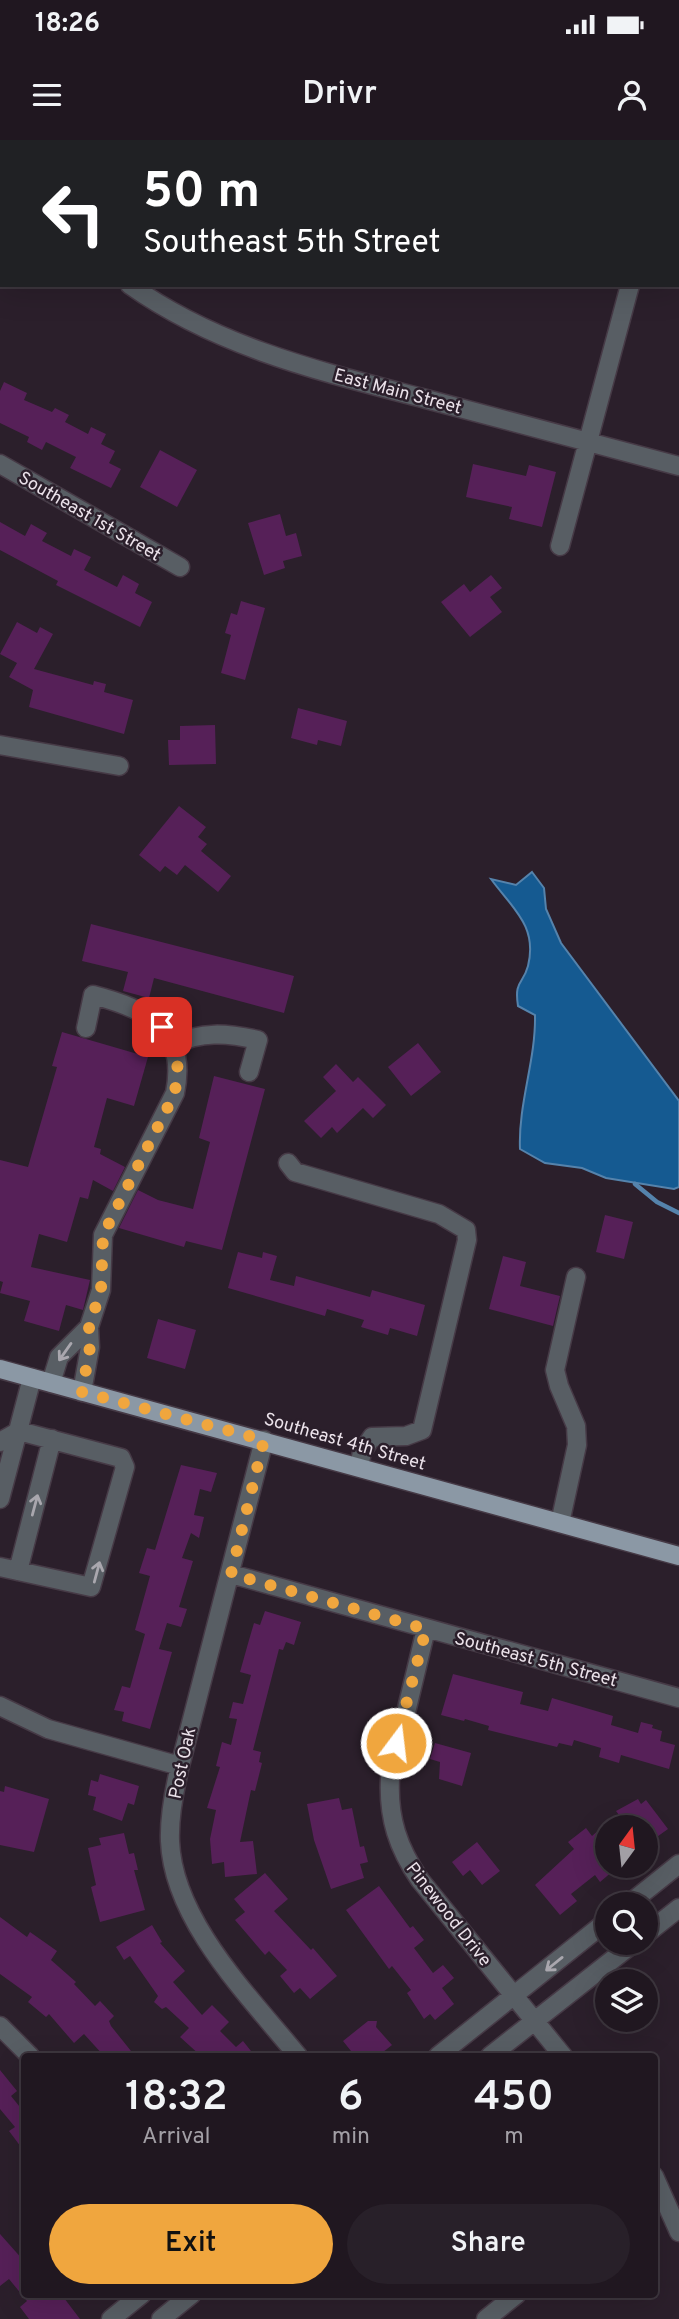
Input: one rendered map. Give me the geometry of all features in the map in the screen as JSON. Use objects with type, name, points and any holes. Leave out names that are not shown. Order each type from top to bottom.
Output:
[{"type":"main road","name":"Southeast 4th Street","points":[[0,1369],[679,1556]]},
{"type":"street","name":"East Main Street","points":[[133,287],[168,311],[211,333],[286,361],[679,466]]},
{"type":"street","points":[[560,546],[629,287]]},
{"type":"street","name":"Southeast 1st Street","points":[[0,464],[180,567]]},
{"type":"street","points":[[0,760],[0,745],[119,766]]},
{"type":"street","points":[[82,1392],[90,1347],[89,1327],[101,1290],[102,1247],[109,1217],[175,1093],[178,1060],[162,1027],[145,1012],[93,995],[86,1028]]},
{"type":"street","points":[[173,1045],[190,1037],[206,1034],[258,1040],[249,1072]]},
{"type":"street","points":[[288,1163],[295,1172],[439,1214],[466,1230],[467,1240],[422,1430],[406,1436],[372,1437],[359,1466]]},
{"type":"street","points":[[560,1523],[577,1446],[576,1426],[555,1370],[576,1277]]},
{"type":"street","points":[[51,1383],[59,1357],[89,1327]]},
{"type":"street","points":[[0,1499],[32,1378]]},
{"type":"street","points":[[0,1442],[19,1431],[121,1458],[125,1467],[91,1587],[9,1569],[52,1440]]},
{"type":"street","name":"Post Oak","points":[[264,1440],[180,1766],[170,1819],[170,1843],[182,1895],[203,1935],[296,2053]]},
{"type":"street","name":"Southeast 5th Street","points":[[231,1574],[679,1698]]},
{"type":"street","name":"Pinewood Drive","points":[[426,1629],[396,1743],[390,1779],[391,1816],[404,1857],[560,2053]]},
{"type":"street","points":[[0,1706],[48,1729],[180,1766]]},
{"type":"street","points":[[645,1892],[678,1868]]},
{"type":"street","points":[[658,1925],[679,1908]]},
{"type":"street","points":[[442,2053],[595,1932]]},
{"type":"street","points":[[494,2053],[619,1955]]},
{"type":"street","points":[[0,2026],[27,2053]]},
{"type":"street","points":[[658,2189],[679,2232]]},
{"type":"street","points":[[111,2319],[137,2298]]},
{"type":"street","points":[[161,2319],[187,2298]]},
{"type":"street","points":[[486,2319],[512,2298]]},
{"type":"water","points":[[532,872],[544,888],[546,909],[561,943],[679,1101],[679,1187],[674,1189],[606,1178],[582,1168],[545,1163],[520,1149],[522,1115],[535,1032],[535,1015],[518,1006],[517,991],[528,966],[529,940],[521,918],[491,879],[516,885]]},
{"type":"building","points":[[4,382],[27,393],[24,400],[52,412],[55,408],[69,415],[65,422],[88,434],[91,427],[106,434],[101,444],[115,451],[109,463],[121,469],[111,488],[70,468],[76,457],[46,442],[42,450],[27,442],[29,437],[0,423],[0,391]]},
{"type":"building","points":[[160,450],[197,470],[177,507],[140,487]]},
{"type":"building","points":[[473,464],[526,476],[529,465],[556,472],[542,527],[509,519],[512,507],[466,497]]},
{"type":"building","points":[[280,514],[286,536],[296,533],[302,556],[283,561],[285,568],[264,575],[248,523]]},
{"type":"building","points":[[0,522],[25,536],[31,524],[47,533],[42,541],[71,556],[74,549],[91,557],[84,570],[117,587],[123,575],[139,584],[135,593],[152,602],[140,627],[56,585],[58,581],[0,550]]},
{"type":"building","points":[[491,575],[502,588],[490,597],[502,612],[470,637],[441,602],[464,584],[470,592]]},
{"type":"building","points":[[241,601],[265,608],[245,680],[221,673],[231,635],[225,633],[231,613],[237,615]]},
{"type":"building","points":[[17,622],[37,633],[40,627],[53,634],[34,669],[93,685],[94,681],[106,684],[104,692],[133,700],[124,734],[29,707],[33,690],[9,677],[17,663],[0,654]]},
{"type":"building","points":[[298,708],[347,721],[341,746],[318,740],[317,745],[291,738]]},
{"type":"building","points":[[215,725],[216,764],[169,765],[168,740],[180,740],[180,726]]},
{"type":"building","points":[[179,806],[206,827],[198,837],[207,844],[201,851],[231,876],[218,892],[185,865],[177,875],[165,866],[160,872],[139,855]]},
{"type":"building","points":[[91,924],[294,976],[284,1013],[154,978],[149,998],[123,991],[128,972],[82,961]]},
{"type":"building","points":[[62,1032],[148,1057],[134,1106],[107,1098],[94,1147],[101,1149],[100,1154],[125,1167],[113,1191],[93,1180],[88,1199],[80,1197],[67,1242],[39,1234],[31,1267],[90,1280],[83,1310],[66,1305],[59,1331],[24,1321],[30,1301],[0,1293],[3,1282],[0,1281],[0,1160],[28,1167],[57,1067],[52,1066]]},
{"type":"building","points":[[418,1043],[441,1072],[411,1096],[388,1067]]},
{"type":"building","points":[[336,1064],[353,1082],[358,1077],[386,1105],[373,1118],[363,1108],[337,1133],[332,1127],[321,1138],[304,1121],[336,1091],[323,1077]]},
{"type":"building","points":[[214,1076],[265,1089],[222,1250],[186,1241],[184,1247],[119,1228],[138,1190],[158,1200],[193,1209],[210,1142],[199,1138]]},
{"type":"building","points":[[605,1215],[633,1222],[624,1259],[596,1252]]},
{"type":"building","points":[[238,1252],[262,1258],[263,1252],[277,1256],[270,1280],[294,1286],[296,1276],[370,1297],[372,1290],[425,1305],[417,1336],[390,1328],[388,1335],[361,1327],[364,1320],[327,1309],[325,1316],[228,1288]]},
{"type":"building","points":[[503,1256],[526,1262],[520,1286],[560,1296],[553,1326],[489,1309]]},
{"type":"building","points":[[158,1319],[196,1330],[185,1369],[147,1358]]},
{"type":"building","points":[[181,1465],[217,1473],[211,1492],[200,1489],[194,1515],[204,1517],[199,1538],[191,1533],[182,1558],[193,1561],[179,1607],[187,1609],[181,1627],[167,1623],[159,1649],[172,1652],[150,1729],[122,1721],[124,1712],[114,1710],[122,1686],[130,1688],[145,1634],[135,1630],[150,1576],[139,1573],[147,1548],[155,1550]]},
{"type":"building","points":[[265,1611],[301,1622],[294,1645],[286,1642],[283,1650],[279,1649],[253,1750],[261,1752],[259,1762],[262,1763],[255,1791],[251,1790],[240,1842],[253,1841],[257,1874],[225,1877],[224,1862],[212,1864],[210,1839],[216,1810],[207,1808],[220,1767],[216,1766],[222,1742],[231,1745],[237,1719],[229,1718],[233,1702],[243,1704],[251,1675],[240,1672],[254,1623],[260,1625]]},
{"type":"building","points":[[453,1674],[523,1692],[520,1704],[548,1711],[552,1698],[613,1716],[611,1725],[638,1733],[641,1722],[653,1725],[652,1728],[662,1731],[660,1741],[675,1745],[669,1769],[621,1755],[619,1763],[599,1757],[601,1748],[574,1740],[572,1746],[559,1743],[557,1747],[488,1730],[489,1726],[465,1719],[464,1721],[441,1715]]},
{"type":"building","points":[[435,1743],[471,1753],[462,1786],[439,1779],[440,1762],[430,1759]]},
{"type":"building","points":[[100,1774],[139,1786],[134,1805],[128,1803],[122,1821],[93,1810],[96,1797],[88,1795],[91,1780],[98,1782]]},
{"type":"building","points":[[5,1786],[49,1799],[34,1852],[0,1845],[0,1791],[4,1792]]},
{"type":"building","points":[[339,1798],[342,1810],[352,1808],[360,1847],[364,1846],[368,1862],[360,1864],[364,1878],[331,1889],[314,1840],[307,1804]]},
{"type":"building","points":[[638,1799],[641,1804],[646,1800],[657,1815],[619,1815],[616,1811]]},
{"type":"building","points":[[658,1816],[668,1829],[658,1836]]},
{"type":"building","points":[[586,1828],[592,1836],[595,1833],[595,1875],[571,1894],[577,1901],[560,1915],[535,1885],[574,1849],[568,1842]]},
{"type":"building","points":[[124,1833],[129,1854],[134,1853],[138,1870],[134,1870],[145,1910],[100,1922],[91,1887],[96,1885],[88,1848],[101,1845],[99,1838]]},
{"type":"building","points":[[477,1842],[500,1871],[482,1885],[470,1870],[463,1876],[452,1862]]},
{"type":"building","points":[[265,1873],[288,1899],[274,1911],[311,1950],[313,1948],[337,1976],[310,1999],[300,1988],[294,1993],[280,1976],[287,1970],[269,1951],[265,1955],[235,1920],[245,1912],[234,1899]]},
{"type":"building","points":[[379,1886],[410,1928],[413,1926],[424,1940],[414,1948],[433,1973],[443,1965],[454,1978],[442,1988],[454,2004],[435,2020],[430,2014],[424,2019],[407,1993],[411,1990],[392,1966],[389,1969],[346,1910]]},
{"type":"building","points":[[0,1917],[27,1937],[30,1932],[57,1951],[51,1960],[76,1982],[74,1984],[95,2006],[100,2001],[114,2016],[109,2021],[111,2026],[133,2053],[101,2053],[84,2034],[74,2043],[49,2014],[46,2017],[28,2002],[32,1997],[0,1974]]},
{"type":"building","points":[[152,1925],[162,1942],[160,1943],[185,1971],[173,1982],[202,2015],[212,2005],[229,2022],[220,2031],[236,2047],[243,2041],[253,2053],[198,2053],[180,2037],[189,2028],[166,2007],[162,2009],[154,2002],[158,1996],[130,1956],[124,1960],[116,1947]]},
{"type":"building","points":[[368,2021],[377,2021],[376,2027],[392,2045],[382,2053],[353,2053],[343,2041]]},
{"type":"building","points":[[0,2070],[17,2091],[11,2096],[21,2108],[21,2147],[9,2131],[15,2127],[0,2109]]},
{"type":"building","points":[[0,2234],[21,2258],[21,2294],[9,2279],[0,2286]]},
{"type":"building","points":[[25,2298],[64,2298],[80,2319],[29,2319],[20,2307],[27,2301]]},
{"type":"waterway","points":[[635,1184],[657,1202],[679,1213]]},
{"type":"route","points":[[162,1027],[178,1060],[179,1076],[175,1093],[109,1217],[103,1235],[101,1290],[89,1327],[90,1347],[82,1392],[264,1440],[231,1574],[426,1629],[396,1743]]}]
